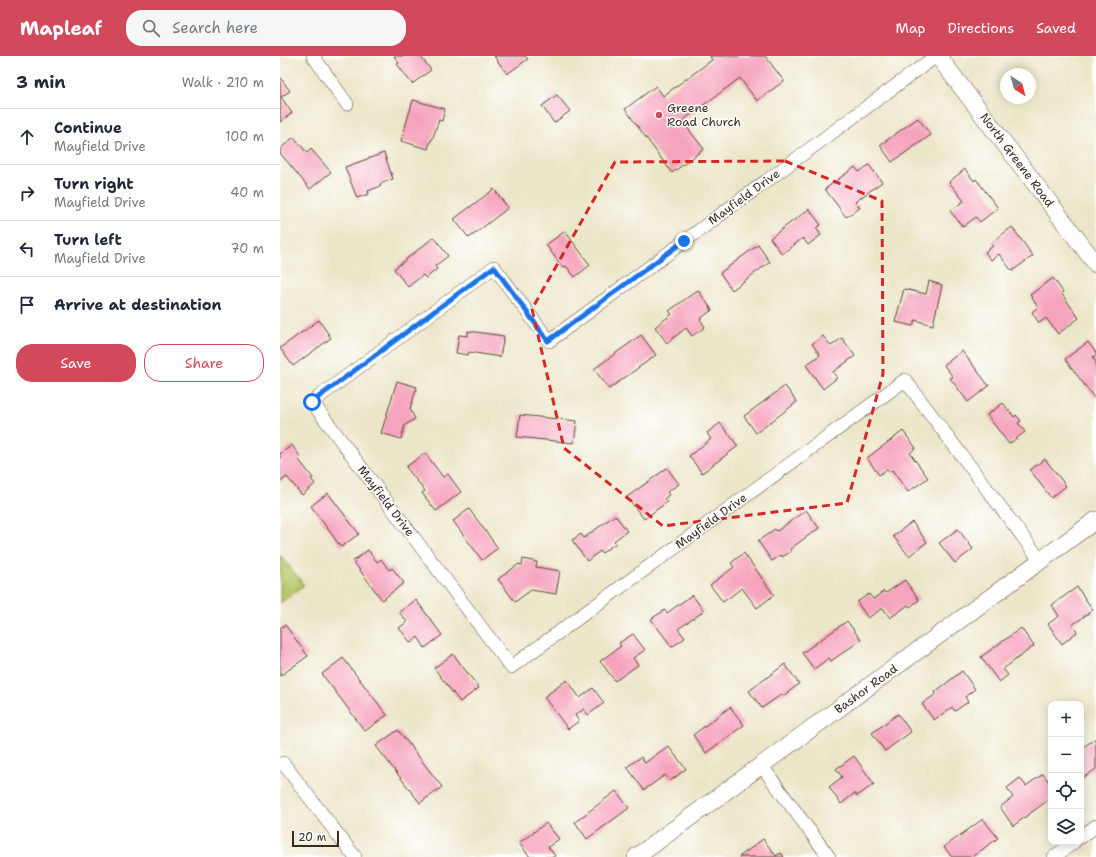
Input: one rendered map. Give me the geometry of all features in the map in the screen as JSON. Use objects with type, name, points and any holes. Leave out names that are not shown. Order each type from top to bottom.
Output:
[{"type":"street","points":[[313,56],[347,104]]},
{"type":"street","name":"North Greene Road","points":[[937,56],[1096,264]]},
{"type":"street","name":"Mayfield Drive","points":[[937,56],[548,341],[494,267],[312,402],[511,667],[905,380],[1041,561]]},
{"type":"street","name":"Bashor Road","points":[[636,857],[1096,520]]},
{"type":"street","points":[[282,764],[355,857]]},
{"type":"street","points":[[762,765],[829,857]]},
{"type":"street","points":[[1084,835],[1096,826]]},
{"type":"street","points":[[1054,857],[1070,845]]},
{"type":"highlighted area","points":[[785,161],[882,201],[883,374],[847,503],[663,526],[564,448],[532,309],[615,162]]},
{"type":"green space","points":[[280,555],[304,585],[280,603]]},
{"type":"building","points":[[394,56],[420,56],[431,70],[412,84],[397,64],[399,63]]},
{"type":"building","points":[[494,56],[525,56],[528,59],[507,74]]},
{"type":"building","name":"Greene Road Church","points":[[710,56],[765,56],[784,81],[757,101],[740,78],[682,121],[704,149],[672,173],[625,109],[656,86],[663,96],[712,60]]},
{"type":"building","points":[[280,77],[290,91],[281,97],[292,113],[280,122]]},
{"type":"building","points":[[557,95],[570,111],[554,123],[542,106]]},
{"type":"building","points":[[413,100],[445,109],[442,121],[439,120],[428,149],[401,141]]},
{"type":"building","points":[[918,118],[931,135],[892,162],[880,145]]},
{"type":"building","points":[[294,137],[307,153],[311,149],[331,172],[310,189],[280,153],[280,149]]},
{"type":"building","points":[[384,153],[393,179],[368,191],[369,194],[357,198],[345,167]]},
{"type":"building","points":[[869,165],[882,182],[855,202],[860,208],[846,217],[825,189],[855,167],[859,172]]},
{"type":"building","points":[[965,169],[974,181],[976,179],[998,208],[980,222],[976,217],[963,227],[950,211],[964,201],[949,182]]},
{"type":"building","points":[[494,189],[508,208],[469,238],[454,219]]},
{"type":"building","points":[[809,209],[821,225],[816,228],[821,235],[808,245],[803,238],[782,254],[770,238]]},
{"type":"building","points":[[1012,227],[1033,256],[1012,271],[999,254],[991,260],[985,252],[993,246],[991,243]]},
{"type":"building","points":[[565,231],[590,265],[575,277],[566,266],[563,268],[546,245]]},
{"type":"building","points":[[434,237],[448,256],[435,266],[437,269],[426,278],[423,275],[408,287],[394,269]]},
{"type":"building","points":[[758,245],[770,262],[732,290],[720,273]]},
{"type":"building","points":[[1053,278],[1063,292],[1061,293],[1079,318],[1058,334],[1046,318],[1039,323],[1032,312],[1038,307],[1030,295]]},
{"type":"building","points":[[929,281],[942,285],[933,325],[915,320],[913,326],[895,322],[904,289],[926,294]]},
{"type":"building","points":[[698,290],[712,310],[700,319],[705,327],[692,336],[686,328],[667,343],[655,327],[672,314],[669,311]]},
{"type":"building","points":[[319,320],[331,338],[293,366],[280,348]]},
{"type":"building","points":[[468,331],[504,336],[500,357],[469,352],[468,355],[456,353],[459,335],[468,336]]},
{"type":"building","points":[[641,335],[656,355],[609,389],[594,369]]},
{"type":"building","points":[[823,336],[831,346],[842,338],[855,356],[833,372],[837,378],[823,389],[806,365],[820,355],[812,344]]},
{"type":"building","points":[[1088,342],[1096,353],[1093,357],[1096,362],[1095,399],[1065,359]]},
{"type":"building","points":[[962,351],[989,386],[968,402],[950,378],[953,377],[944,365]]},
{"type":"building","points":[[397,381],[417,387],[410,409],[415,419],[405,425],[401,439],[381,433]]},
{"type":"building","points":[[785,386],[797,402],[756,433],[744,416]]},
{"type":"building","points":[[1003,403],[1014,417],[1016,415],[1021,421],[1018,423],[1025,432],[1009,444],[987,415]]},
{"type":"building","points":[[520,415],[577,421],[574,443],[517,437]]},
{"type":"building","points":[[720,423],[738,446],[702,473],[689,456],[711,439],[707,433]]},
{"type":"building","points":[[903,431],[916,448],[910,453],[928,478],[908,492],[892,470],[889,472],[887,469],[879,475],[867,458]]},
{"type":"building","points":[[292,445],[301,458],[299,460],[313,478],[311,479],[315,484],[302,495],[287,477],[280,482],[280,454]]},
{"type":"building","points":[[425,453],[443,477],[448,474],[461,492],[436,511],[422,493],[425,491],[406,467]]},
{"type":"building","points":[[1045,459],[1066,486],[1051,498],[1030,470]]},
{"type":"building","points":[[667,468],[679,484],[667,492],[669,495],[664,499],[667,502],[644,519],[627,497]]},
{"type":"building","points":[[328,493],[359,534],[341,547],[311,506]]},
{"type":"building","points":[[469,509],[498,548],[482,560],[453,521]]},
{"type":"building","points":[[806,510],[819,528],[790,549],[792,551],[782,557],[781,555],[772,561],[758,541],[775,529],[777,531]]},
{"type":"building","points":[[615,515],[627,531],[614,541],[616,543],[602,553],[600,551],[587,561],[572,540],[581,534],[584,538]]},
{"type":"building","points":[[912,522],[927,542],[909,556],[893,536]]},
{"type":"building","points":[[958,529],[973,549],[955,563],[939,543]]},
{"type":"building","points":[[368,550],[377,562],[381,559],[389,570],[392,568],[404,583],[382,600],[353,561]]},
{"type":"building","points":[[744,553],[774,595],[757,608],[742,588],[723,602],[710,585],[734,567],[731,563]]},
{"type":"building","points":[[523,559],[537,562],[536,567],[560,571],[556,594],[531,590],[515,602],[498,579],[519,564],[522,565]]},
{"type":"building","points":[[905,580],[919,600],[910,607],[908,605],[890,618],[883,608],[868,618],[857,602],[869,594],[873,599],[884,591],[886,593]]},
{"type":"building","points":[[1077,587],[1093,610],[1072,625],[1077,632],[1062,644],[1048,624],[1059,616],[1052,605]]},
{"type":"building","points":[[692,595],[704,611],[678,629],[685,638],[672,647],[651,619],[665,610],[667,613]]},
{"type":"building","points":[[416,600],[442,635],[425,648],[418,637],[411,643],[399,628],[407,622],[399,612]]},
{"type":"building","points":[[847,621],[861,640],[831,661],[829,658],[814,669],[802,653]]},
{"type":"building","points":[[285,625],[308,656],[280,676],[280,628]]},
{"type":"building","points":[[1021,628],[1034,646],[1003,669],[1008,675],[999,682],[981,657]]},
{"type":"building","points":[[633,634],[645,650],[633,658],[638,665],[615,681],[600,661],[621,646],[619,643]]},
{"type":"building","points":[[453,654],[479,688],[460,702],[434,668]]},
{"type":"building","points":[[343,658],[387,715],[365,731],[322,674]]},
{"type":"building","points":[[785,664],[799,684],[783,696],[782,694],[762,708],[749,691]]},
{"type":"building","points":[[962,671],[975,689],[965,697],[968,702],[955,711],[952,707],[934,720],[922,704]]},
{"type":"building","points":[[567,680],[580,698],[593,688],[604,703],[588,715],[584,709],[575,715],[579,721],[568,729],[544,697]]},
{"type":"building","points":[[730,707],[744,725],[706,753],[693,735]]},
{"type":"building","points":[[898,714],[911,732],[885,751],[872,733]]},
{"type":"building","points":[[398,730],[442,787],[420,803],[376,746]]},
{"type":"building","points":[[1096,738],[1096,769],[1084,777],[1084,773],[1084,747]]},
{"type":"building","points":[[668,746],[686,769],[670,781],[665,775],[644,790],[627,767],[641,757],[645,763]]},
{"type":"building","points":[[854,756],[874,784],[857,796],[855,793],[841,804],[829,787],[842,777],[836,769]]},
{"type":"building","points":[[1043,774],[1048,781],[1048,800],[1013,826],[1000,807],[1013,797],[1007,788],[1020,778],[1026,786]]},
{"type":"building","points":[[616,791],[629,808],[587,839],[575,822]]},
{"type":"building","points":[[983,819],[998,838],[972,857],[952,857],[944,847]]},
{"type":"building","points":[[546,823],[559,839],[548,847],[556,857],[530,857],[519,843]]},
{"type":"building","points":[[763,839],[776,856],[781,853],[784,857],[739,857]]},
{"type":"place","name":"Greene Road Church","points":[[659,115]]},
{"type":"route","points":[[312,402],[494,267],[548,341],[684,241]]}]
